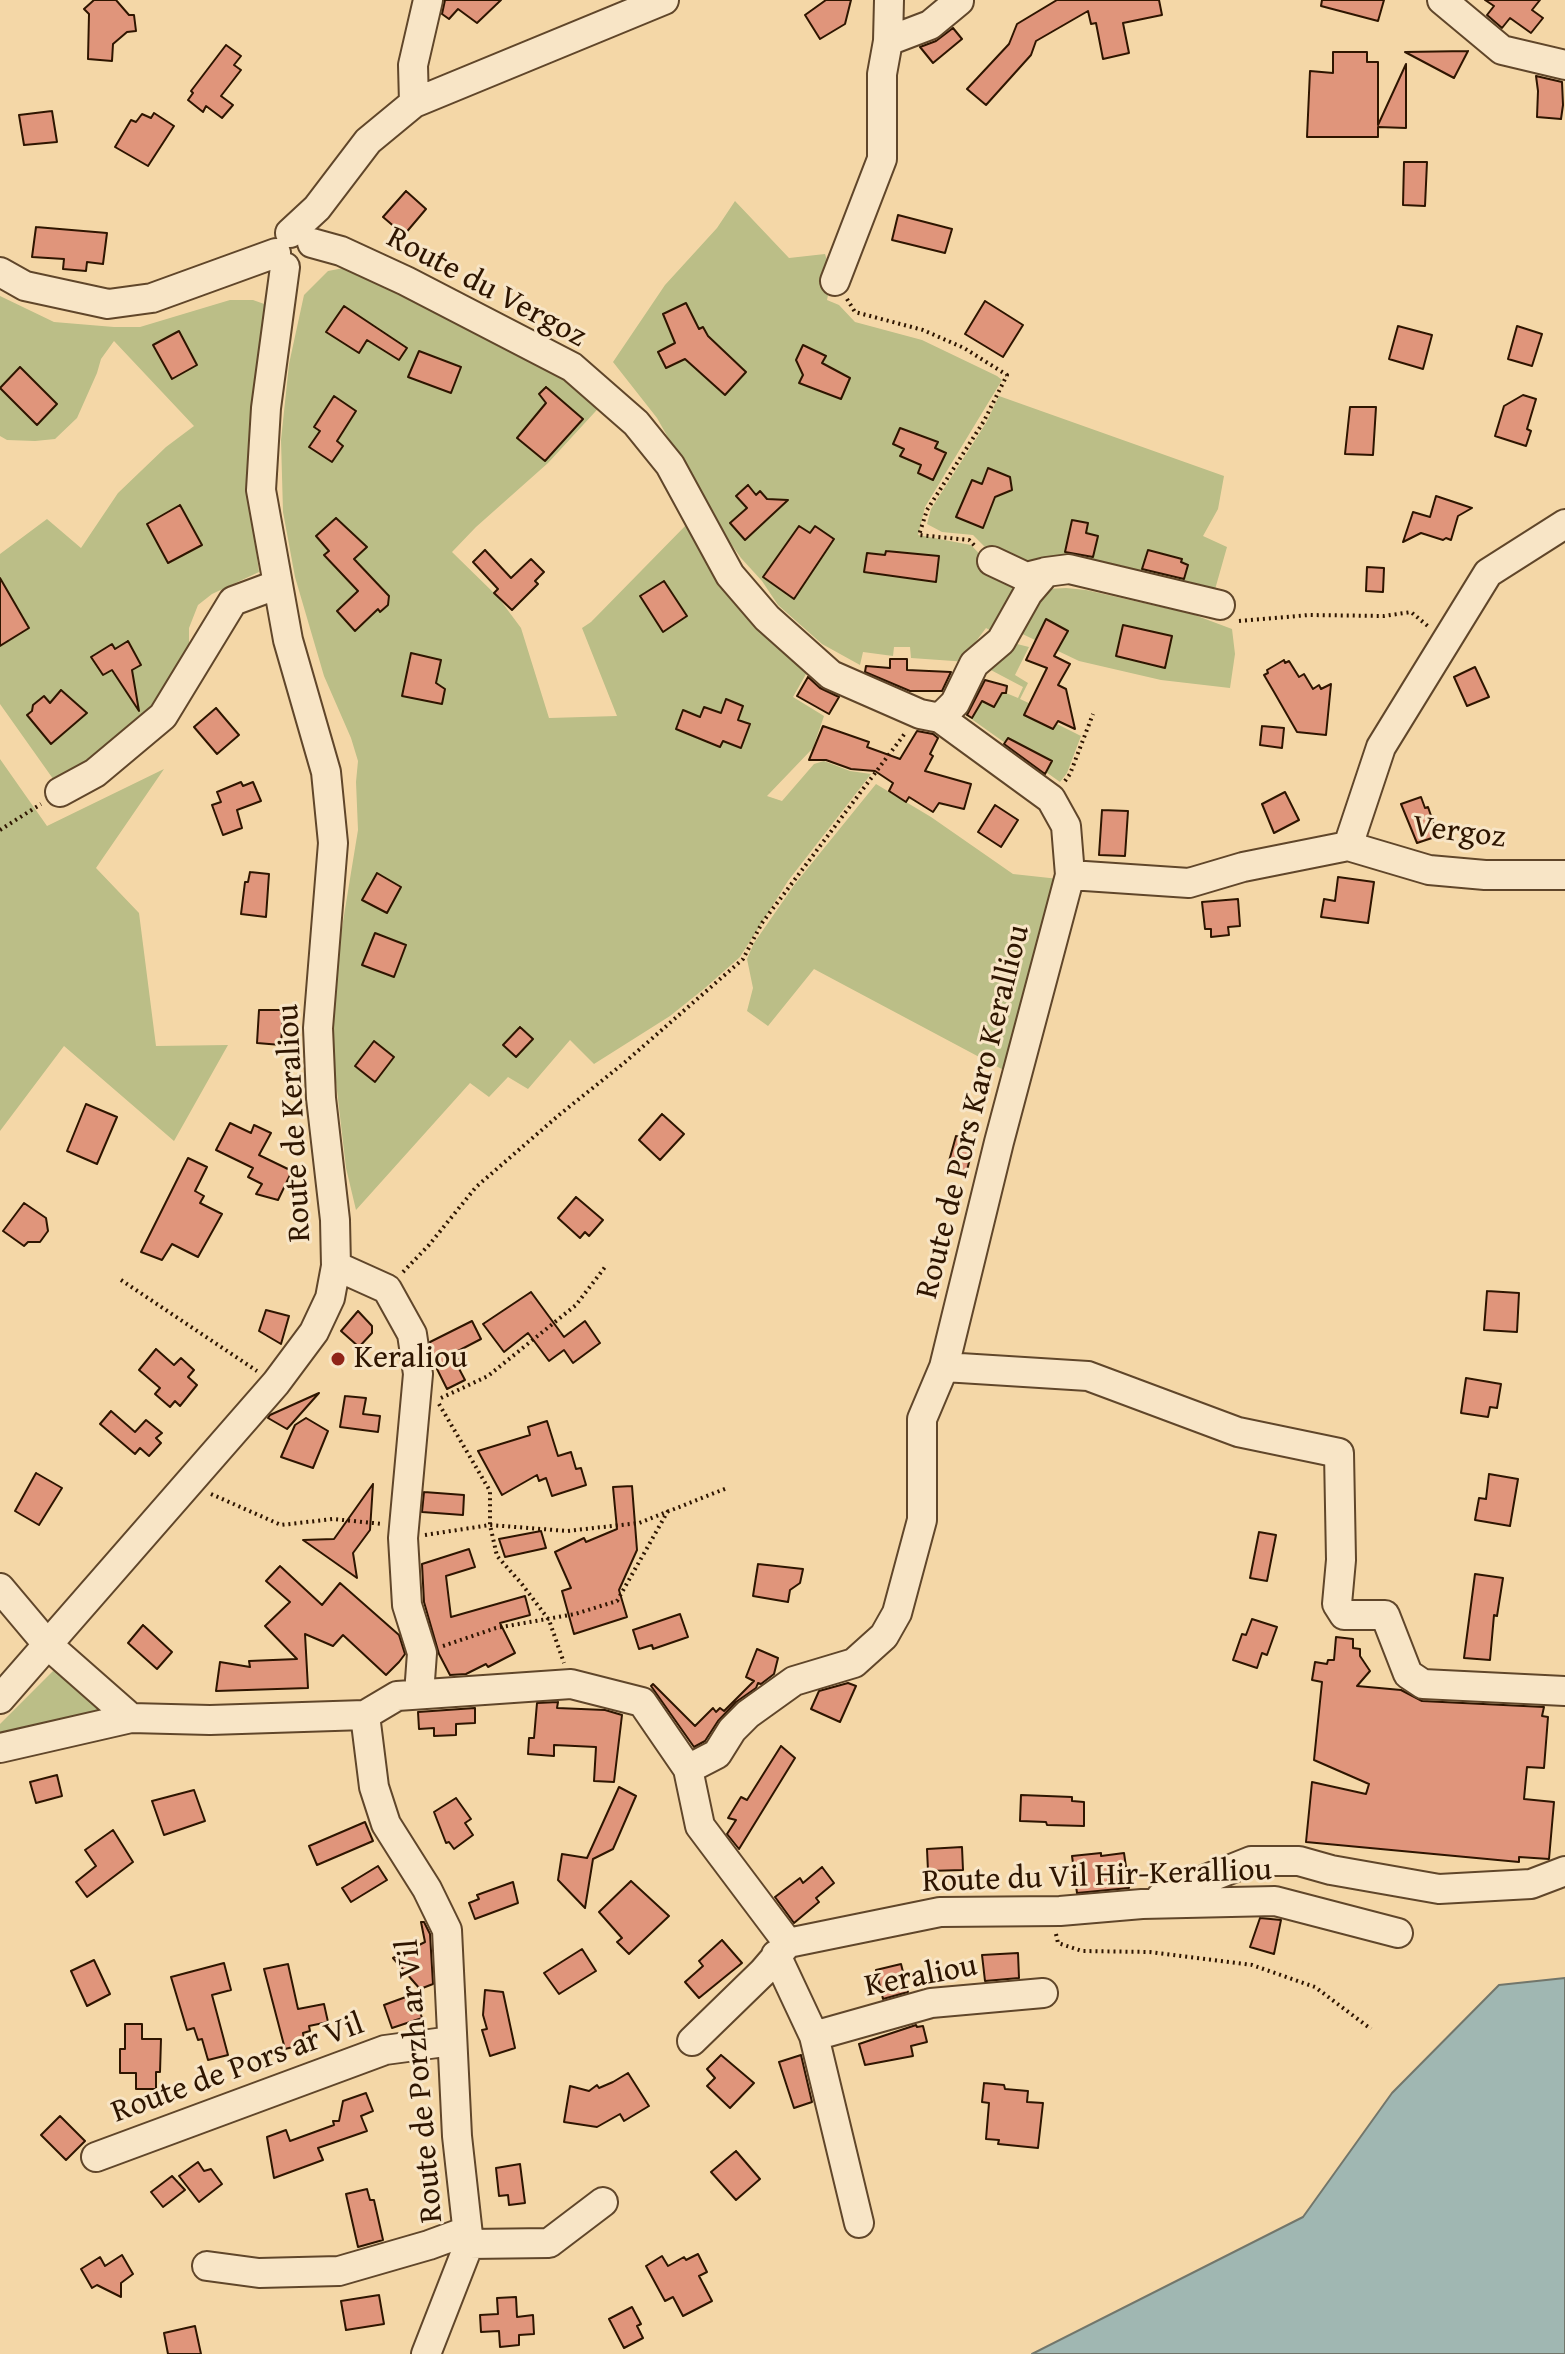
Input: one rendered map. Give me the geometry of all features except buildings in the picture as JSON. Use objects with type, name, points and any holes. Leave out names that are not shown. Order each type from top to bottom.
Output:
[{"type":"street","points":[[428,0],[413,65],[414,103],[664,0]]},
{"type":"street","points":[[835,281],[882,159],[882,74],[888,41],[889,0]]},
{"type":"street","points":[[1442,0],[1502,50],[1565,65]]},
{"type":"street","points":[[888,41],[930,25],[959,1]]},
{"type":"street","name":"Route de Keraliou","points":[[0,1699],[276,1383],[314,1332],[330,1298],[336,1266],[335,1220],[321,1098],[318,1028],[332,829],[326,772],[288,640],[261,490],[266,408],[296,256],[317,208],[368,141],[414,103]]},
{"type":"street","name":"Route du Vergoz","points":[[0,272],[25,286],[108,304],[152,298],[240,267],[341,251],[406,281],[572,367],[636,423],[670,465],[730,575],[767,618],[831,675],[930,716],[1051,799]]},
{"type":"street","points":[[1051,799],[1066,826],[1070,875],[1189,883],[1243,867],[1348,846],[1381,747],[1488,573],[1565,524]]},
{"type":"street","points":[[992,561],[1026,577],[1069,569],[1220,605]]},
{"type":"street","points":[[930,716],[955,703],[974,664],[1001,641],[1028,593],[1046,572]]},
{"type":"street","points":[[60,792],[95,773],[163,716],[233,601],[276,585]]},
{"type":"street","name":"Vergoz","points":[[1348,846],[1429,870],[1485,875],[1565,875]]},
{"type":"street","name":"Route de Pors Karo Keralliou","points":[[688,1769],[717,1754],[732,1730],[748,1714],[794,1681],[854,1663],[884,1636],[897,1613],[922,1520],[922,1419],[944,1367],[999,1142],[1070,875]]},
{"type":"street","points":[[336,1266],[387,1289],[412,1334],[418,1374],[403,1538],[407,1605],[422,1653],[419,1694]]},
{"type":"street","points":[[944,1367],[1088,1376],[1238,1432],[1339,1453],[1341,1560],[1337,1604],[1344,1615],[1385,1615],[1408,1674],[1423,1684],[1565,1691]]},
{"type":"street","points":[[0,1588],[48,1645],[131,1718]]},
{"type":"street","points":[[0,1748],[131,1718],[210,1720],[365,1715],[397,1696],[419,1694],[571,1684],[642,1702],[688,1769],[700,1826],[782,1949],[814,2036],[859,2223]]},
{"type":"street","name":"Route de Porzh ar Vil","points":[[365,1715],[374,1787],[386,1824],[427,1889],[447,1930],[457,2136],[468,2237],[426,2354]]},
{"type":"street","points":[[1142,1904],[1251,1861],[1299,1861],[1331,1870],[1439,1889],[1531,1884],[1565,1871]]},
{"type":"street","name":"Route du Vil Hir-Keralliou","points":[[782,1949],[940,1912],[1060,1911],[1142,1904],[1275,1901],[1398,1933]]},
{"type":"street","points":[[692,2041],[782,1949]]},
{"type":"street","name":"Keraliou","points":[[814,2036],[931,2003],[1043,1993]]},
{"type":"street","name":"Route de Pors ar Vil","points":[[96,2157],[385,2050],[452,2041]]},
{"type":"street","points":[[207,2266],[259,2273],[339,2271],[468,2237],[549,2243],[603,2202]]},
{"type":"path","points":[[835,281],[855,312],[923,330],[964,348],[1007,375],[984,421],[927,510],[919,535],[969,540],[992,561]]},
{"type":"path","points":[[1220,605],[1236,621],[1309,615],[1384,616],[1411,612],[1446,641]]},
{"type":"path","points":[[1051,799],[1070,774],[1093,714]]},
{"type":"path","points":[[387,1289],[429,1245],[476,1187],[743,959],[762,923],[930,716]]},
{"type":"path","points":[[0,830],[60,792]]},
{"type":"path","points":[[571,1684],[549,1620],[497,1556],[490,1525],[490,1491],[437,1399],[488,1376],[576,1305],[605,1267]]},
{"type":"path","points":[[121,1280],[276,1383]]},
{"type":"path","points":[[186,1483],[281,1525],[333,1519],[391,1524],[403,1538],[490,1525],[567,1531],[639,1523],[727,1488]]},
{"type":"path","points":[[422,1653],[496,1628],[549,1620],[617,1601],[668,1510]]},
{"type":"path","points":[[1060,1911],[1055,1928],[1058,1943],[1082,1951],[1150,1952],[1252,1965],[1315,1987],[1371,2029]]},
{"type":"green space","points":[[735,201],[789,258],[825,254],[832,276],[827,300],[839,305],[855,322],[922,340],[1002,380],[925,507],[918,535],[971,545],[992,567],[1020,581],[995,633],[986,628],[965,656],[968,662],[911,658],[910,647],[894,647],[893,656],[863,652],[860,665],[822,644],[778,605],[741,558],[718,526],[657,418],[613,362],[665,285],[717,228]]},
{"type":"green space","points":[[349,267],[606,400],[548,463],[452,552],[498,597],[521,628],[549,718],[617,716],[582,628],[691,520],[810,667],[793,697],[824,716],[813,748],[767,796],[782,801],[814,764],[824,761],[850,771],[871,774],[788,881],[740,957],[705,988],[670,1016],[594,1064],[570,1040],[528,1089],[508,1077],[489,1097],[470,1083],[356,1210],[346,1168],[331,1039],[337,958],[358,830],[358,761],[324,676],[295,577],[283,512],[281,440],[289,364],[304,295],[328,271]]},
{"type":"green space","points":[[0,296],[54,322],[114,327],[140,327],[230,300],[253,300],[267,305],[247,482],[259,572],[212,594],[198,605],[189,628],[189,660],[160,706],[77,771],[56,783],[0,704],[0,554],[47,519],[81,548],[118,493],[166,447],[194,426],[114,341],[101,359],[77,418],[55,439],[7,440],[0,436]]},
{"type":"green space","points":[[999,396],[1224,476],[1218,509],[1203,536],[1227,547],[1214,593],[1040,569],[987,549],[973,535],[942,532],[927,524],[931,509],[986,423]]},
{"type":"green space","points":[[1066,588],[1192,614],[1232,629],[1235,654],[1230,688],[1161,680],[1079,661],[1014,630],[1047,589]]},
{"type":"green space","points":[[1005,641],[1029,647],[1015,675],[1028,683],[1020,699],[1046,711],[1043,717],[1081,736],[1067,773],[1060,782],[956,708],[962,697],[976,705],[983,693],[968,684],[972,680],[997,694],[999,690],[1018,698],[1023,687],[987,668]]},
{"type":"green space","points":[[0,759],[47,826],[164,769],[96,868],[139,913],[156,1046],[228,1045],[174,1141],[64,1046],[0,1131]]},
{"type":"green space","points":[[876,784],[931,817],[1013,874],[1059,879],[1013,1075],[814,969],[768,1026],[747,1011],[753,988],[747,959],[754,943],[795,884]]},
{"type":"green space","points":[[68,1669],[97,1701],[100,1712],[0,1735],[0,1724],[54,1670]]},
{"type":"water","points":[[1565,1978],[1565,2354],[1032,2354],[1303,2217],[1392,2093],[1499,1985]]},
{"type":"place","name":"Keraliou","points":[[338,1359]]}]
